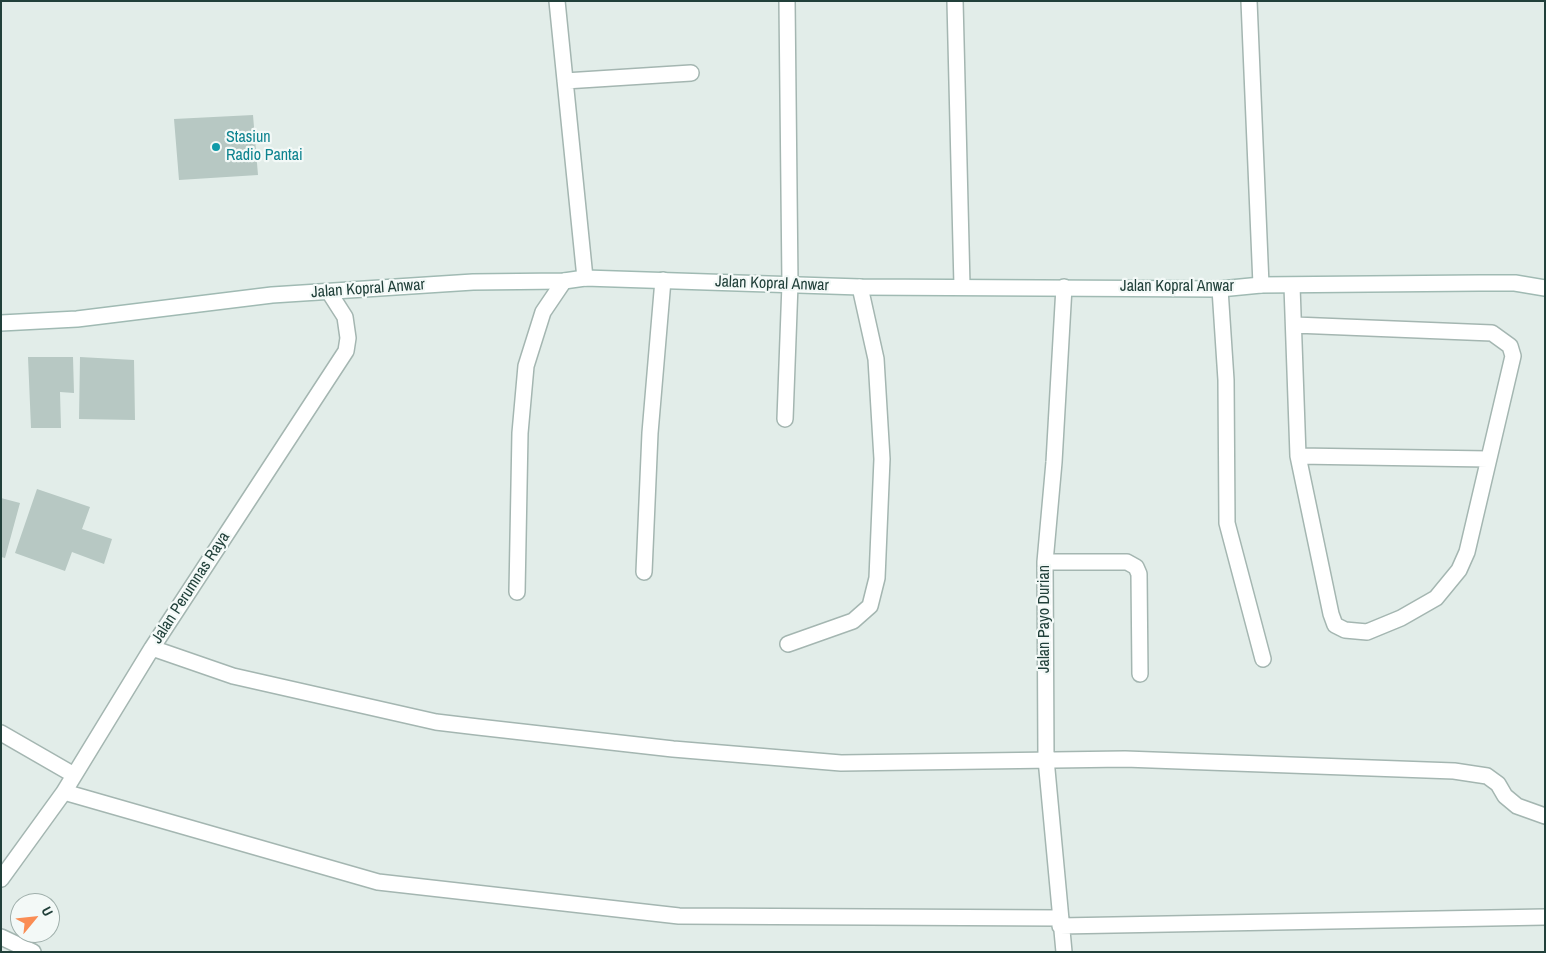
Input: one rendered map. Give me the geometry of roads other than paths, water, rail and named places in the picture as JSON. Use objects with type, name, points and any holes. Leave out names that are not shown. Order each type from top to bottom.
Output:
[{"type":"street","points":[[557,1],[585,278]]},
{"type":"street","points":[[785,419],[790,284],[787,1]]},
{"type":"street","points":[[955,1],[962,286]]},
{"type":"street","points":[[1249,1],[1261,285]]},
{"type":"street","points":[[565,80],[691,73]]},
{"type":"street","name":"Jalan Kopral Anwar","points":[[1,323],[77,319],[272,295],[473,282],[564,281],[585,278],[860,287],[1064,286],[1220,289],[1261,285],[1515,283],[1545,288]]},
{"type":"street","points":[[644,572],[650,433],[663,280]]},
{"type":"street","points":[[517,592],[520,443],[526,366],[543,312],[564,281]]},
{"type":"street","name":"Jalan Payo Durian","points":[[1064,286],[1054,462],[1045,562],[1046,759],[1064,952]]},
{"type":"street","points":[[1292,286],[1295,325],[1298,456],[1331,614],[1335,625],[1345,630],[1367,632],[1401,618],[1436,598],[1450,583],[1468,552],[1513,356],[1510,346],[1492,333],[1295,325]]},
{"type":"street","points":[[788,644],[853,621],[870,606],[876,578],[882,450],[876,359],[860,287]]},
{"type":"street","points":[[1220,289],[1226,380],[1227,523],[1263,659]]},
{"type":"street","name":"Jalan Perumnas Raya","points":[[1,879],[64,792],[152,648],[346,351],[348,338],[345,317],[329,292]]},
{"type":"street","points":[[1298,456],[1488,459]]},
{"type":"street","points":[[1045,562],[1127,562],[1136,567],[1139,574],[1140,674]]},
{"type":"street","points":[[152,648],[233,676],[436,722],[469,726],[673,749],[841,763],[1124,759],[1454,770],[1487,776],[1498,784],[1505,796],[1517,806],[1545,816]]},
{"type":"street","points":[[1,733],[74,775]]},
{"type":"street","points":[[64,792],[378,882],[679,916],[1060,922],[1545,917]]},
{"type":"street","points":[[1,937],[33,952]]},
{"type":"place","name":"Stasiun Radio Pantai","points":[[216,147]]}]
